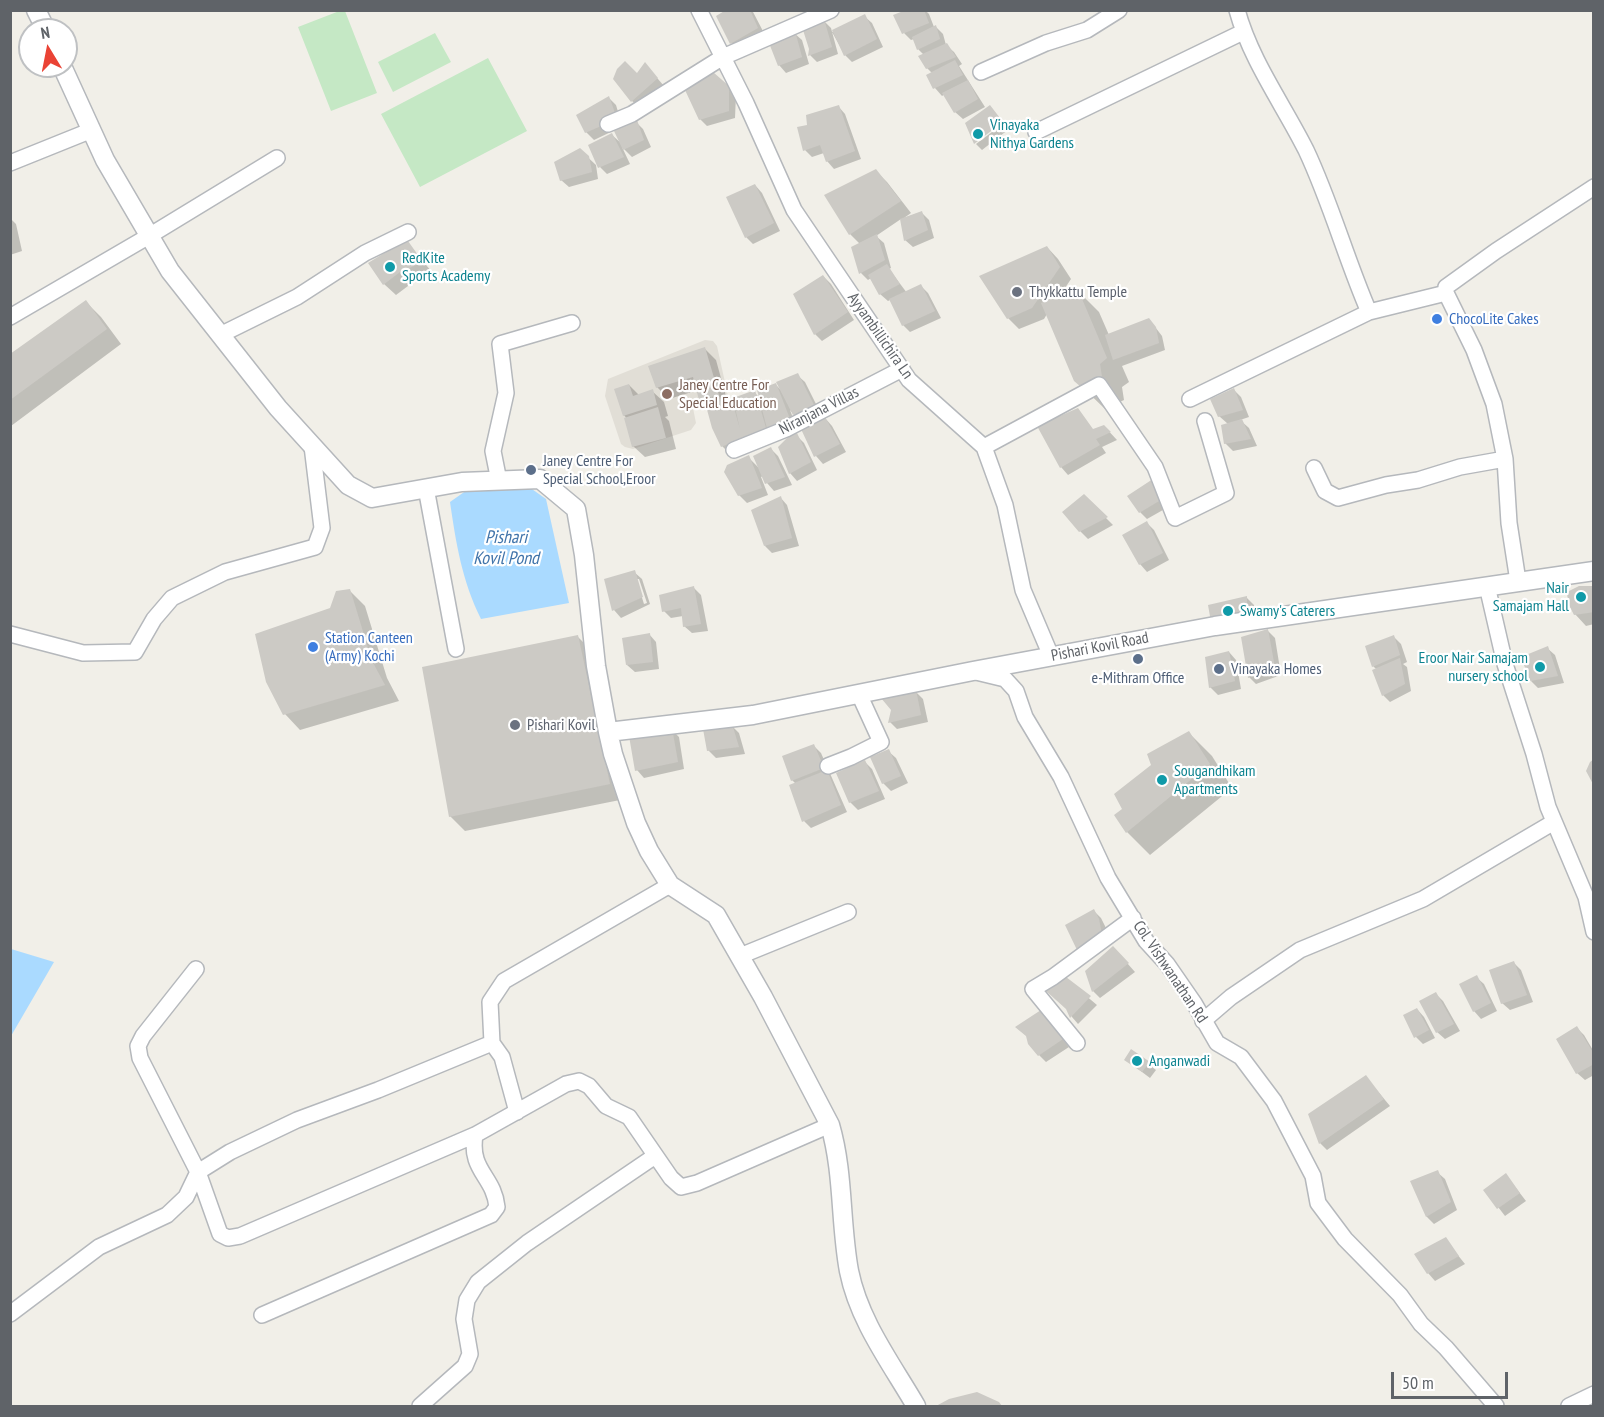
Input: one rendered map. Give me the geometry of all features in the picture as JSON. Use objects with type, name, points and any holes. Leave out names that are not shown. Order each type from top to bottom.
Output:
[{"type":"street","name":"Ayyambillichira Ln","points":[[699,10],[746,103],[794,210],[909,380],[984,447],[1005,505],[1023,591],[1052,656]]},
{"type":"street","points":[[608,124],[632,114],[723,57],[831,10]]},
{"type":"street","points":[[981,72],[1046,43],[1087,30],[1119,10]]},
{"type":"street","points":[[1237,10],[1243,32],[1305,148],[1326,195],[1356,282],[1369,312]]},
{"type":"street","points":[[1036,132],[1243,32]]},
{"type":"street","points":[[68,78],[105,160],[170,271],[278,408],[348,485],[372,498],[462,482],[540,479],[576,509],[584,555],[596,666],[608,732],[636,823],[649,851],[670,885],[716,915],[830,1125],[840,1175],[849,1272],[867,1326],[916,1407]]},
{"type":"street","points":[[10,163],[92,130]]},
{"type":"street","points":[[10,317],[278,158]]},
{"type":"street","points":[[1518,581],[1509,523],[1505,459],[1494,404],[1474,350],[1446,293],[1446,287],[1593,187]]},
{"type":"street","points":[[220,335],[297,297],[365,253],[408,232]]},
{"type":"street","points":[[1190,399],[1369,312],[1446,293]]},
{"type":"street","points":[[500,481],[493,451],[506,393],[500,344],[572,323]]},
{"type":"street","name":"Niranjana Villas","points":[[734,450],[786,429],[903,369]]},
{"type":"street","points":[[984,447],[1099,385],[1155,467],[1175,518],[1226,493],[1205,421]]},
{"type":"street","points":[[10,634],[83,653],[135,652],[154,619],[172,598],[225,572],[315,547],[322,528],[312,446]]},
{"type":"street","points":[[1314,468],[1325,491],[1338,498],[1386,485],[1418,480],[1460,467],[1505,459]]},
{"type":"street","points":[[426,488],[456,649]]},
{"type":"street","name":"Pishari Kovil Road","points":[[608,732],[753,715],[1215,626],[1593,571]]},
{"type":"street","points":[[1487,586],[1505,664],[1534,754],[1548,807],[1586,897],[1593,933]]},
{"type":"street","name":"Col. Vishwanathan Rd","points":[[973,671],[1005,679],[1016,691],[1025,717],[1061,777],[1100,862],[1146,941],[1167,964],[1217,1043],[1241,1057],[1274,1101],[1313,1176],[1318,1203],[1345,1239],[1400,1295],[1421,1324],[1446,1348],[1496,1407]]},
{"type":"street","points":[[828,766],[881,742],[859,694]]},
{"type":"street","points":[[1203,1021],[1231,997],[1300,950],[1424,899],[1554,822]]},
{"type":"street","points":[[517,1112],[502,1057],[492,1043],[490,1002],[504,981],[670,885]]},
{"type":"street","points":[[740,956],[848,912]]},
{"type":"street","points":[[1077,1043],[1033,989],[1133,918]]},
{"type":"street","points":[[196,969],[143,1036],[138,1046],[140,1058],[198,1172],[220,1234],[228,1238],[240,1236],[475,1135],[566,1084],[579,1081],[589,1086],[606,1106],[629,1117],[670,1178],[681,1187],[697,1183],[830,1125]]},
{"type":"street","points":[[10,1314],[99,1247],[167,1215],[186,1197],[198,1172],[230,1152],[297,1120],[378,1090],[492,1043]]},
{"type":"street","points":[[262,1315],[491,1215],[497,1207],[496,1198],[474,1159],[472,1149],[475,1135]]},
{"type":"street","points":[[420,1407],[465,1366],[468,1360],[470,1354],[464,1319],[467,1300],[478,1282],[527,1243],[655,1156]]},
{"type":"street","points":[[1569,1407],[1593,1394]]},
{"type":"shaded area","name":"Janey Centre For Special Education","points":[[705,340],[713,341],[717,346],[728,396],[693,408],[696,423],[691,430],[633,449],[621,444],[605,396],[608,379]]},
{"type":"green space","points":[[342,10],[345,11],[377,93],[331,111],[298,27]]},
{"type":"green space","points":[[435,33],[451,62],[393,92],[378,62]]},
{"type":"green space","points":[[488,58],[527,131],[420,187],[381,114]]},
{"type":"water","name":"Pishari Kovil Pond","points":[[529,487],[546,499],[569,603],[481,619],[464,576],[450,502],[467,490]]},
{"type":"water","points":[[10,949],[54,962],[11,1036]]},
{"type":"building","points":[[726,10],[750,10],[758,28],[730,44],[716,16]]},
{"type":"building","points":[[906,10],[924,10],[929,23],[902,34],[893,15]]},
{"type":"building","points":[[865,14],[877,39],[844,56],[832,30]]},
{"type":"building","points":[[824,19],[832,47],[808,56],[809,49],[803,30]]},
{"type":"building","points":[[936,25],[940,39],[917,50],[912,37]]},
{"type":"building","points":[[795,31],[802,57],[778,66],[769,43]]},
{"type":"building","points":[[947,43],[956,57],[926,69],[918,56]]},
{"type":"building","name":"Vinayaka Nithya Gardens","points":[[955,60],[963,75],[933,89],[926,75]]},
{"type":"building","points":[[625,61],[637,73],[645,62],[658,78],[631,102],[613,79],[617,69]]},
{"type":"building","points":[[713,72],[729,86],[729,111],[699,120],[685,90]]},
{"type":"building","name":"Vinayaka Nithya Gardens","points":[[968,80],[978,99],[954,113],[942,93]]},
{"type":"building","points":[[609,96],[617,119],[585,133],[576,115]]},
{"type":"building","points":[[839,105],[855,151],[826,162],[820,145],[803,151],[797,127],[807,125],[806,115]]},
{"type":"building","name":"Vinayaka Nithya Gardens","points":[[990,105],[1003,122],[974,144],[965,123]]},
{"type":"building","points":[[637,120],[644,140],[623,150],[614,131]]},
{"type":"building","points":[[612,133],[624,157],[598,168],[588,145]]},
{"type":"building","points":[[580,148],[589,156],[592,172],[560,181],[554,162]]},
{"type":"building","points":[[876,169],[901,201],[849,235],[824,195]]},
{"type":"building","points":[[755,184],[774,223],[745,238],[726,197]]},
{"type":"building","points":[[922,211],[928,230],[904,241],[900,219]]},
{"type":"building","points":[[877,234],[885,260],[859,274],[851,247]]},
{"type":"building","name":"RedKite Sports Academy","points":[[408,241],[423,262],[400,272],[383,285],[368,263],[390,247]]},
{"type":"building","name":"Thykkattu Temple","points":[[1047,246],[1060,267],[1032,308],[1007,319],[979,276]]},
{"type":"building","points":[[887,264],[900,284],[879,295],[868,275]]},
{"type":"building","points":[[823,275],[848,312],[814,335],[793,294]]},
{"type":"building","points":[[921,284],[935,311],[902,326],[889,299]]},
{"type":"building","points":[[1077,287],[1107,358],[1100,364],[1102,377],[1081,387],[1074,381],[1041,303]]},
{"type":"building","points":[[86,300],[107,329],[10,400],[10,354]]},
{"type":"building","points":[[1149,318],[1156,327],[1159,343],[1113,360],[1105,335]]},
{"type":"building","name":"Janey Centre For Special Education","points":[[705,347],[719,395],[699,400],[693,377],[656,388],[648,366]]},
{"type":"building","points":[[798,373],[814,405],[793,415],[776,382]]},
{"type":"building","points":[[776,383],[790,419],[767,428],[757,390]]},
{"type":"building","name":"Janey Centre For Special Education","points":[[629,384],[633,396],[653,389],[657,405],[623,416],[614,389]]},
{"type":"building","points":[[1234,388],[1243,410],[1218,417],[1210,399]]},
{"type":"building","points":[[755,390],[766,428],[721,447],[712,428],[706,406],[731,398],[740,429],[733,398]]},
{"type":"building","name":"Janey Centre For Special Education","points":[[658,407],[666,438],[632,447],[624,418]]},
{"type":"building","points":[[1078,408],[1093,429],[1104,425],[1111,432],[1096,439],[1100,445],[1060,468],[1037,426]]},
{"type":"building","points":[[825,417],[840,444],[814,457],[801,429]]},
{"type":"building","points":[[1242,419],[1251,439],[1224,444],[1221,425]]},
{"type":"building","points":[[797,433],[811,462],[789,474],[778,447],[788,437]]},
{"type":"building","points":[[771,447],[785,477],[765,484],[753,456]]},
{"type":"building","points":[[749,455],[762,488],[738,496],[724,472],[727,465]]},
{"type":"building","points":[[1156,477],[1164,498],[1139,513],[1127,496]]},
{"type":"building","points":[[1084,494],[1108,517],[1079,532],[1062,512]]},
{"type":"building","points":[[781,496],[792,538],[764,546],[751,510]]},
{"type":"building","points":[[1147,521],[1163,553],[1139,565],[1122,535]]},
{"type":"building","points":[[635,570],[643,597],[612,611],[604,579]]},
{"type":"building","points":[[694,586],[701,624],[683,627],[681,608],[662,612],[659,595]]},
{"type":"building","name":"Nair Samajam Hall","points":[[1579,586],[1594,586],[1594,612],[1574,615],[1568,603],[1567,592]]},
{"type":"building","name":"Station Canteen (Army) Kochi","points":[[350,589],[372,661],[385,685],[283,715],[266,682],[255,634],[330,608],[336,591]]},
{"type":"building","name":"Swamy's Caterers","points":[[1247,596],[1247,617],[1211,622],[1208,605]]},
{"type":"building","points":[[1268,629],[1275,668],[1248,678],[1241,637]]},
{"type":"building","points":[[650,633],[653,662],[626,665],[622,638]]},
{"type":"building","name":"Pishari Kovil","points":[[578,635],[610,784],[449,817],[422,667]]},
{"type":"building","points":[[1394,635],[1400,655],[1372,667],[1365,646]]},
{"type":"building","name":"Eroor Nair Samajam nursery school","points":[[1548,646],[1558,676],[1530,681],[1521,657]]},
{"type":"building","name":"Vinayaka Homes","points":[[1229,651],[1235,681],[1209,688],[1205,657]]},
{"type":"building","points":[[1400,658],[1405,684],[1382,696],[1372,670]]},
{"type":"building","points":[[916,690],[921,715],[888,723],[891,710],[881,698]]},
{"type":"building","points":[[732,724],[739,747],[707,751],[703,729]]},
{"type":"building","points":[[672,728],[678,762],[635,771],[629,736]]},
{"type":"building","name":"Sougandhikam Apartments","points":[[1189,731],[1210,764],[1126,833],[1114,815],[1122,809],[1114,794],[1151,765],[1147,754]]},
{"type":"building","points":[[814,744],[824,768],[791,781],[782,756]]},
{"type":"building","points":[[889,749],[901,776],[882,784],[870,757]]},
{"type":"building","points":[[1594,759],[1594,786],[1586,771]]},
{"type":"building","points":[[865,760],[879,791],[849,803],[836,773]]},
{"type":"building","points":[[827,770],[841,805],[802,822],[789,785]]},
{"type":"building","points":[[1094,909],[1099,919],[1102,935],[1077,950],[1065,925]]},
{"type":"building","points":[[1113,946],[1129,963],[1092,992],[1085,971]]},
{"type":"building","points":[[1514,961],[1527,995],[1501,1004],[1489,970]]},
{"type":"building","points":[[1477,975],[1491,1003],[1473,1012],[1459,984]]},
{"type":"building","points":[[1066,977],[1091,996],[1070,1018],[1066,1009],[1046,991]]},
{"type":"building","points":[[1436,992],[1454,1024],[1436,1033],[1419,1001]]},
{"type":"building","points":[[1417,1008],[1429,1030],[1414,1038],[1403,1015]]},
{"type":"building","points":[[1041,1010],[1063,1039],[1038,1056],[1028,1044],[1026,1036],[1015,1027]]},
{"type":"building","points":[[1577,1026],[1594,1054],[1594,1064],[1576,1074],[1556,1039]]},
{"type":"building","name":"Anganwadi","points":[[1131,1049],[1150,1062],[1142,1072],[1124,1060]]},
{"type":"building","points":[[1366,1075],[1384,1099],[1319,1144],[1308,1114]]},
{"type":"building","points":[[1438,1170],[1451,1202],[1426,1217],[1410,1181]]},
{"type":"building","points":[[1506,1173],[1520,1193],[1497,1209],[1483,1190]]},
{"type":"building","points":[[1446,1237],[1459,1256],[1427,1274],[1414,1254]]},
{"type":"building","points":[[977,1392],[999,1402],[1002,1406],[936,1406],[949,1399]]},
{"type":"place","name":"Vinayaka Nithya Gardens","points":[[978,134]]},
{"type":"place","name":"RedKite Sports Academy","points":[[390,267]]},
{"type":"place","name":"Thykkattu Temple","points":[[1017,292]]},
{"type":"place","name":"ChocoLite Cakes","points":[[1437,319]]},
{"type":"place","name":"Janey Centre For Special Education","points":[[667,394]]},
{"type":"place","name":"Janey Centre For Special School,Eroor","points":[[531,470]]},
{"type":"place","name":"Nair Samajam Hall","points":[[1581,597]]},
{"type":"place","name":"Swamy's Caterers","points":[[1228,611]]},
{"type":"place","name":"Station Canteen (Army) Kochi","points":[[313,647]]},
{"type":"place","name":"e-Mithram Office","points":[[1138,659]]},
{"type":"place","name":"Eroor Nair Samajam nursery school","points":[[1540,667]]},
{"type":"place","name":"Vinayaka Homes","points":[[1219,669]]},
{"type":"place","name":"Pishari Kovil","points":[[515,725]]},
{"type":"place","name":"Sougandhikam Apartments","points":[[1162,780]]},
{"type":"place","name":"Anganwadi","points":[[1137,1061]]}]
